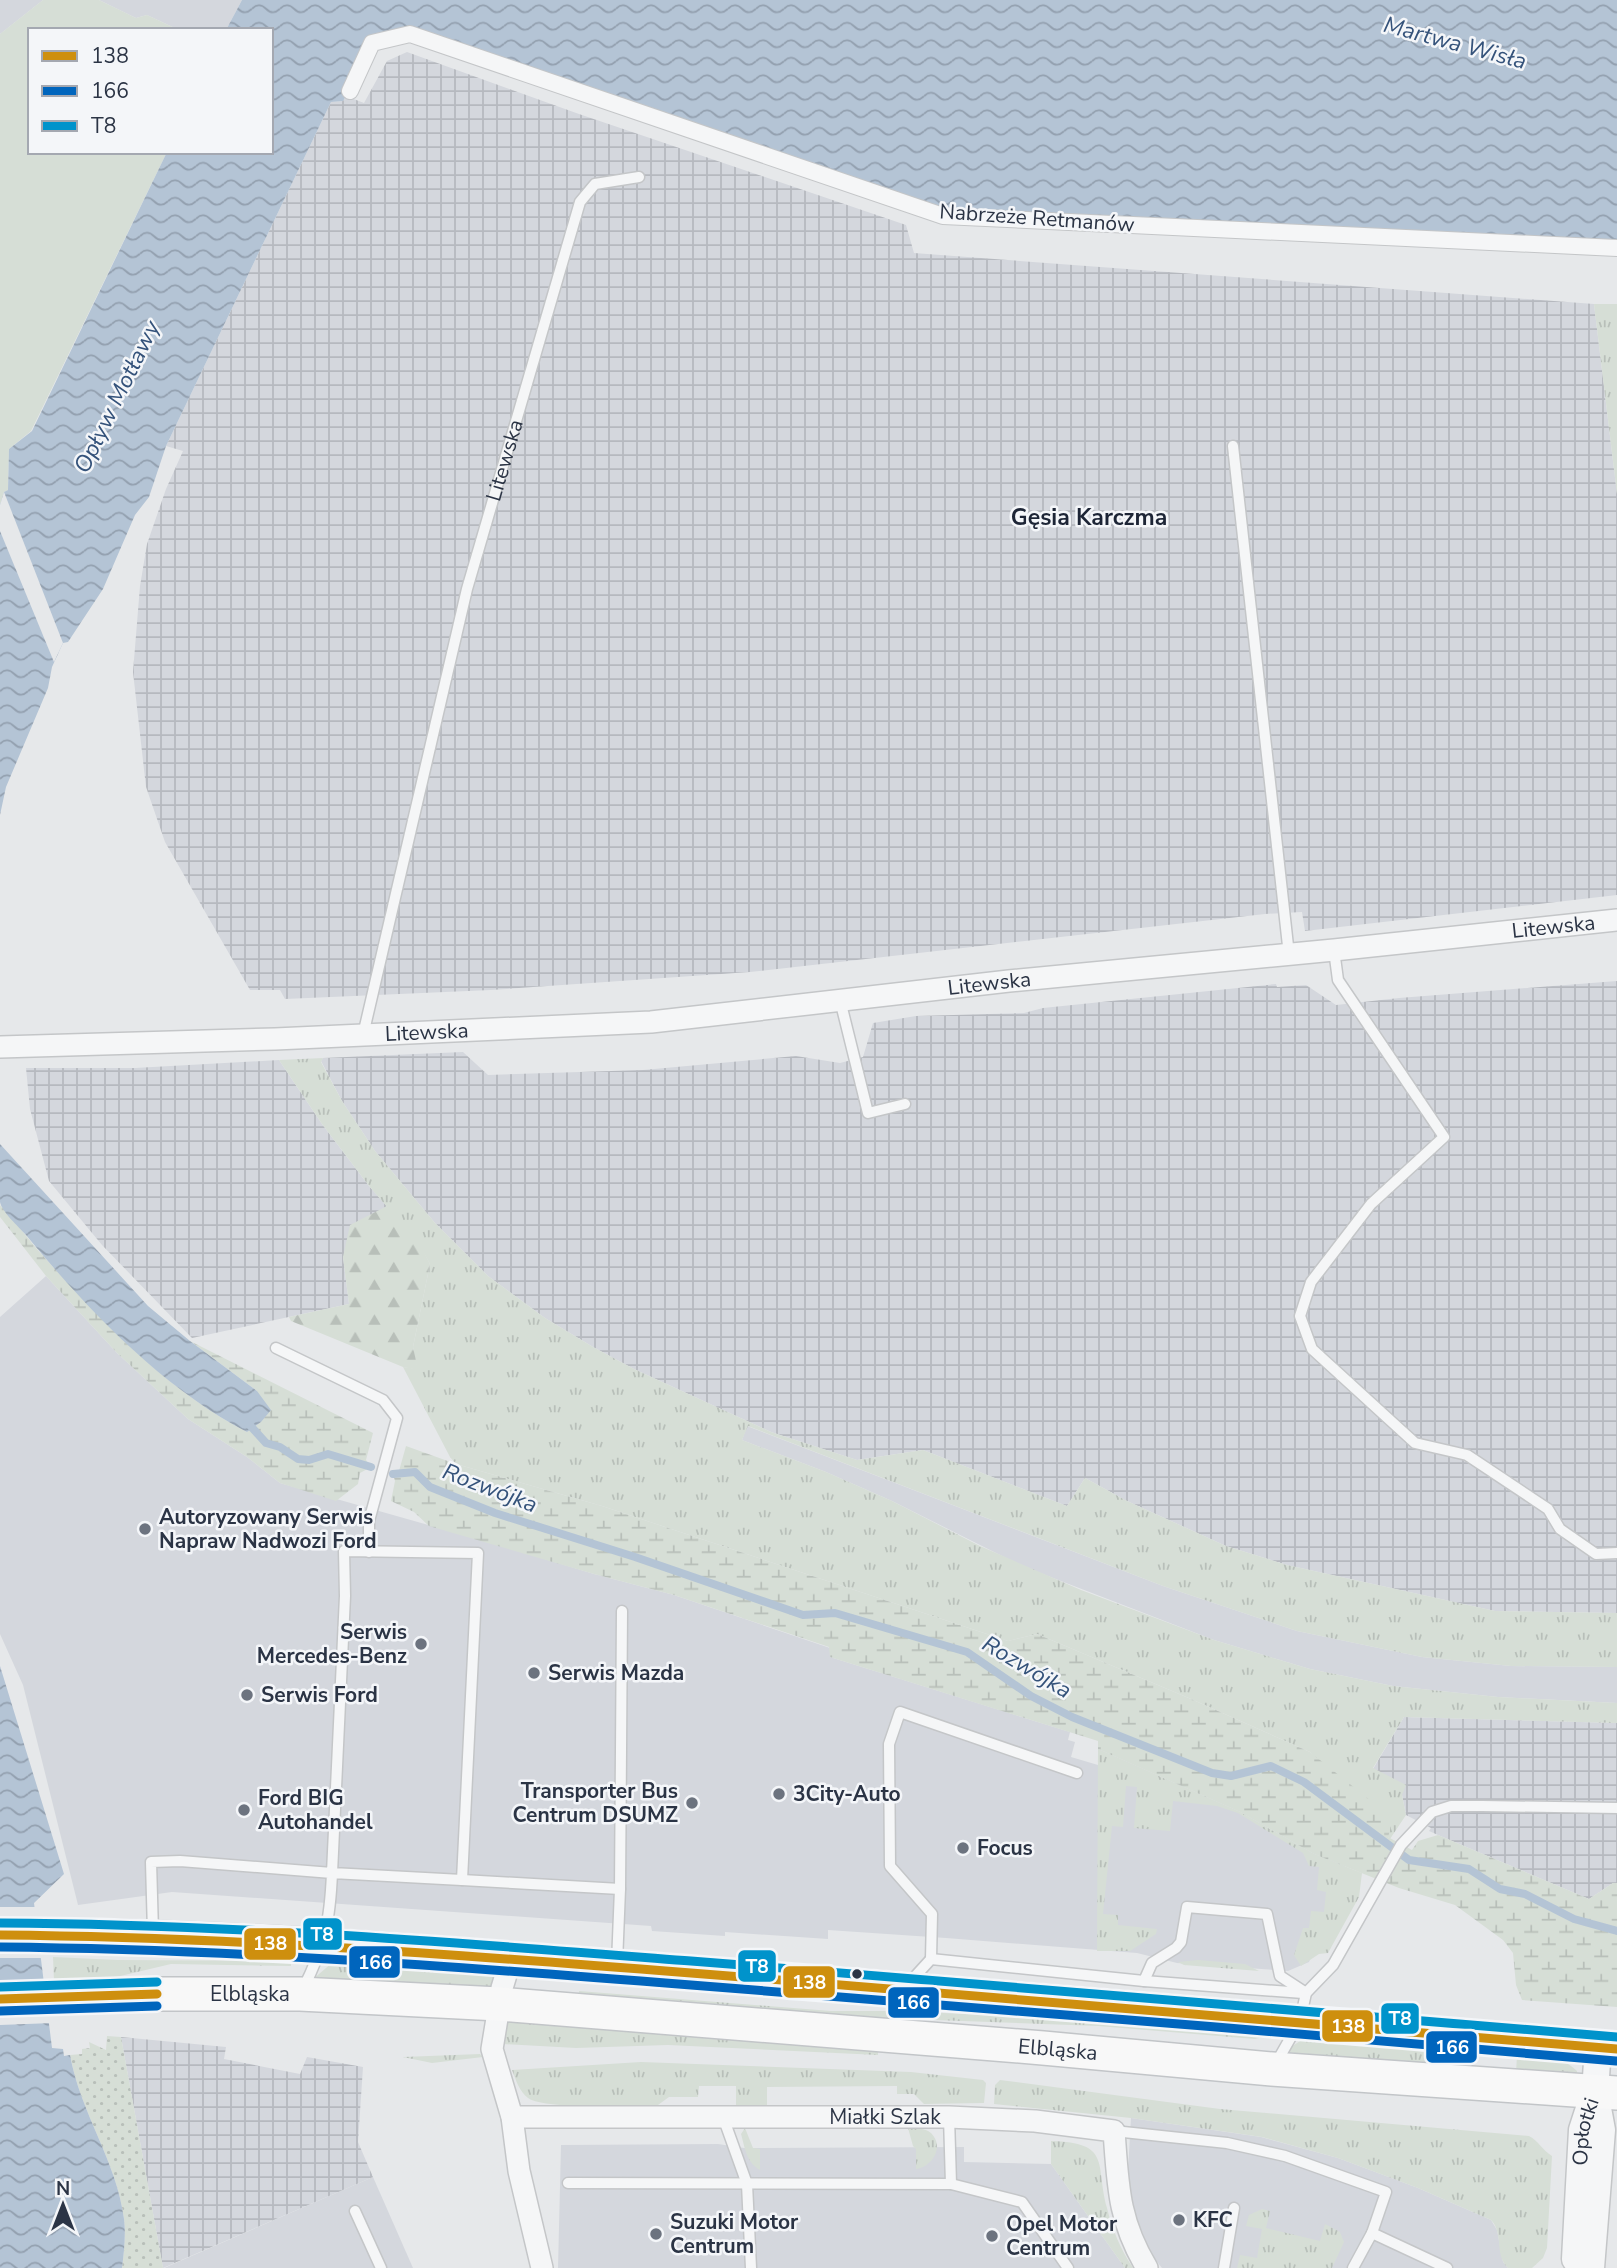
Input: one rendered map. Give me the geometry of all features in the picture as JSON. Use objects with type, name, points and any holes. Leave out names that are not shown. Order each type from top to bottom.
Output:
[{"type":"main road","points":[[0,1935],[153,1936],[323,1945],[903,1990],[1303,2007],[1608,2048]]},
{"type":"main road","name":"Elbląska","points":[[0,1999],[148,1993],[300,1994],[499,2004],[1272,2069],[1606,2093]]},
{"type":"street","name":"Nabrzeże Retmanów","points":[[350,91],[372,43],[410,34],[943,216],[1617,248]]},
{"type":"street","name":"Litewska","points":[[0,1047],[651,1022],[1009,981],[1617,920]]},
{"type":"street","points":[[511,1958],[499,2004],[492,2049],[512,2117],[519,2171],[542,2268]]},
{"type":"street","points":[[1606,2093],[1608,2048]]},
{"type":"street","name":"Opłotki","points":[[1575,2268],[1582,2130],[1606,2093]]},
{"type":"street","name":"Opłotki","points":[[1591,2268],[1606,2093]]},
{"type":"street","name":"Miałki Szlak","points":[[512,2117],[949,2117],[1035,2120],[1114,2131]]},
{"type":"street","points":[[1114,2131],[1120,2205],[1133,2244],[1147,2268]]},
{"type":"lane","name":"Litewska","points":[[363,1035],[467,589],[580,202],[596,184],[639,177]]},
{"type":"lane","points":[[1233,446],[1289,955]]},
{"type":"lane","points":[[1334,950],[1338,980],[1444,1138],[1371,1204],[1311,1282],[1300,1316],[1312,1349],[1415,1443],[1468,1455],[1548,1509],[1560,1528],[1596,1554],[1617,1553]]},
{"type":"lane","points":[[840,1000],[868,1113],[905,1104]]},
{"type":"lane","points":[[276,1348],[383,1400],[397,1418],[369,1521],[369,1552]]},
{"type":"lane","points":[[300,1994],[323,1945],[330,1918],[345,1596],[344,1552],[478,1553],[462,1880]]},
{"type":"lane","points":[[617,1967],[622,1611]]},
{"type":"lane","points":[[903,1990],[931,1959],[932,1914],[890,1866],[889,1744],[900,1712],[1077,1773]]},
{"type":"lane","points":[[1272,2069],[1303,2007],[1334,1965],[1401,1845],[1432,1812],[1451,1806],[1617,1808]]},
{"type":"lane","points":[[153,1936],[150,1862],[180,1861],[332,1873],[620,1889]]},
{"type":"lane","points":[[1144,1980],[1152,1963],[1181,1942],[1186,1907],[1267,1914],[1280,1976],[1303,2007]]},
{"type":"lane","points":[[931,1959],[1144,1980],[1303,2007]]},
{"type":"lane","points":[[723,2117],[747,2185],[751,2268]]},
{"type":"lane","points":[[949,2117],[951,2184]]},
{"type":"lane","points":[[1114,2131],[1239,2146],[1285,2157],[1386,2192],[1371,2233],[1353,2268]]},
{"type":"lane","points":[[568,2183],[951,2184],[1022,2202],[1068,2268]]},
{"type":"lane","points":[[1224,2268],[1234,2208]]},
{"type":"lane","points":[[355,2211],[381,2268]]},
{"type":"lane","points":[[1371,2233],[1443,2267]]},
{"type":"shaded area","points":[[0,0],[43,0],[0,34]]},
{"type":"shaded area","points":[[99,0],[242,0],[227,28],[175,28],[147,15],[136,18]]},
{"type":"shaded area","points":[[407,52],[579,114],[906,225],[914,253],[1594,304],[1617,494],[1617,895],[1305,931],[1302,912],[1265,914],[750,972],[491,990],[285,999],[280,990],[250,990],[165,842],[146,787],[133,672],[140,586],[147,544],[166,489],[183,451],[166,446],[331,102],[343,101],[346,96],[364,103],[387,61]]},
{"type":"shaded area","points":[[1617,981],[1617,1613],[1495,1611],[1287,1565],[1226,1546],[1127,1501],[1085,1478],[1067,1506],[923,1450],[857,1460],[771,1432],[634,1369],[593,1347],[545,1318],[488,1276],[435,1223],[375,1151],[342,1101],[321,1061],[323,1058],[463,1052],[488,1075],[643,1070],[796,1056],[840,1063],[863,1057],[873,1023],[916,1016],[1024,1013],[1043,1008],[1276,984],[1277,987],[1306,985],[1336,1005]]},
{"type":"shaded area","points":[[279,1060],[322,1124],[387,1206],[373,1215],[343,1257],[349,1304],[192,1338],[102,1245],[49,1181],[30,1109],[26,1068],[135,1068]]},
{"type":"shaded area","points":[[46,1276],[117,1353],[188,1419],[247,1457],[280,1483],[674,1595],[830,1648],[830,1657],[1070,1732],[1068,1740],[1075,1742],[1071,1757],[1098,1765],[1098,1749],[1240,1812],[1314,1854],[1345,1866],[1309,1962],[1288,1971],[1177,1963],[1137,1953],[946,1938],[828,1930],[828,1939],[725,1932],[725,1936],[652,1931],[651,1926],[172,1892],[78,1905],[23,1685],[0,1634],[0,1317]]},
{"type":"shaded area","points":[[747,1426],[1163,1586],[1297,1631],[1422,1657],[1511,1666],[1617,1667],[1617,1703],[1498,1697],[1393,1686],[1310,1669],[1214,1640],[1022,1566],[892,1501],[742,1440]]},
{"type":"shaded area","points":[[1404,1717],[1617,1723],[1617,1883],[1589,1899],[1429,1831],[1431,1828],[1406,1815],[1402,1795],[1373,1769]]},
{"type":"shaded area","points":[[121,2037],[226,2047],[224,2059],[300,2074],[307,2057],[363,2067],[358,2142],[373,2177],[163,2268]]},
{"type":"shaded area","points":[[1131,2118],[1261,2137],[1338,2158],[1418,2188],[1491,2220],[1497,2230],[1503,2262],[1508,2268],[1162,2268],[1151,2254],[1129,2200]]},
{"type":"shaded area","points":[[718,2144],[744,2148],[964,2147],[964,2162],[1051,2164],[1125,2268],[558,2268],[561,2145]]},
{"type":"shaded area","points":[[373,2177],[413,2268],[164,2268]]},
{"type":"green space","points":[[43,0],[99,0],[136,18],[147,15],[175,28],[28,28],[28,154],[166,154],[31,431],[9,449],[8,490],[4,492],[0,505],[0,34]]},
{"type":"green space","points":[[1594,304],[1617,304],[1617,494]]},
{"type":"green space","points":[[323,1058],[321,1062],[342,1101],[375,1151],[435,1223],[488,1276],[545,1318],[634,1369],[771,1432],[857,1460],[923,1450],[1067,1506],[1085,1478],[1127,1501],[1226,1546],[1287,1565],[1495,1611],[1617,1613],[1617,1667],[1511,1666],[1422,1657],[1297,1631],[1163,1586],[748,1426],[742,1440],[892,1501],[980,1546],[1081,1590],[1214,1640],[1310,1669],[1393,1686],[1498,1697],[1617,1703],[1617,1723],[1404,1717],[1373,1768],[1406,1785],[1402,1795],[1406,1815],[1390,1839],[1310,1752],[1037,1634],[1008,1641],[602,1506],[456,1464],[403,1367],[417,1369],[413,1347],[430,1264],[419,1244],[369,1186],[322,1124],[279,1060]]},
{"type":"green space","points":[[0,1205],[90,1307],[138,1354],[190,1397],[247,1432],[261,1422],[257,1391],[190,1341],[373,1433],[366,1460],[371,1467],[360,1473],[358,1484],[336,1501],[280,1483],[247,1457],[188,1419],[117,1353],[46,1276],[0,1217]]},
{"type":"green space","points":[[387,1206],[420,1244],[430,1264],[413,1347],[418,1370],[403,1367],[291,1321],[289,1317],[349,1304],[343,1257],[350,1225]]},
{"type":"green space","points":[[406,1446],[456,1464],[602,1506],[1008,1641],[1037,1634],[1310,1752],[1381,1809],[1391,1827],[1388,1837],[1412,1850],[1418,1841],[1438,1835],[1589,1899],[1617,1883],[1617,2007],[1522,2000],[1516,1985],[1513,1953],[1503,1940],[1455,1905],[1399,1888],[1314,1854],[1240,1812],[1098,1749],[1098,1741],[830,1657],[829,1647],[674,1595],[429,1526],[414,1512],[391,1501],[395,1481],[393,1474],[399,1471]]},
{"type":"green space","points":[[1098,1749],[1240,1812],[1314,1854],[1362,1873],[1359,1897],[1328,1953],[1319,1954],[1301,1966],[1294,1955],[1303,1928],[1309,1928],[1311,1911],[1324,1912],[1326,1892],[1317,1890],[1319,1867],[1309,1866],[1303,1853],[1238,1813],[1217,1806],[1173,1801],[1170,1831],[1134,1828],[1137,1787],[1126,1786],[1123,1827],[1112,1826],[1103,1914],[1118,1915],[1118,1925],[1157,1929],[1156,1934],[1130,1951],[1097,1951]]},
{"type":"green space","points":[[53,1957],[291,1961],[291,1966],[171,1964],[112,1978],[54,1981]]},
{"type":"green space","points":[[1198,1960],[1245,1964],[1259,1971],[1184,1965],[1178,1962]]},
{"type":"green space","points":[[333,1962],[502,1975],[489,1990],[312,1980]]},
{"type":"green space","points":[[579,1991],[831,2011],[901,2011],[1051,2018],[1264,2033],[1263,2037],[1255,2039],[1098,2026],[823,2016],[579,1998]]},
{"type":"green space","points":[[506,2019],[878,2047],[878,2055],[668,2045],[576,2048],[503,2044]]},
{"type":"green space","points":[[107,2036],[121,2037],[163,2268],[122,2268],[125,2231],[120,2198],[75,2076],[70,2055],[82,2054],[82,2049],[90,2048],[89,2042],[106,2050]]},
{"type":"green space","points":[[1305,2038],[1461,2049],[1460,2066],[1283,2052]]},
{"type":"green space","points":[[480,2054],[483,2057],[432,2063],[403,2057]]},
{"type":"green space","points":[[1517,2055],[1564,2062],[1577,2071],[1577,2077],[1516,2073]]},
{"type":"green space","points":[[641,2062],[911,2072],[983,2080],[986,2083],[984,2103],[924,2104],[914,2094],[897,2094],[897,2086],[767,2087],[767,2105],[736,2105],[736,2086],[699,2086],[698,2097],[669,2097],[658,2105],[570,2105],[537,2102],[528,2098],[520,2089],[512,2070]]},
{"type":"green space","points":[[1000,2080],[1220,2109],[1529,2136],[1552,2156],[1547,2248],[1543,2258],[1532,2268],[1508,2268],[1501,2257],[1497,2231],[1491,2220],[1418,2188],[1338,2158],[1262,2137],[1131,2118],[994,2104],[995,2085]]},
{"type":"green space","points":[[745,2128],[753,2148],[760,2149],[760,2170],[747,2154],[741,2134]]},
{"type":"green space","points":[[908,2128],[926,2130],[935,2138],[937,2144],[937,2150],[931,2160],[916,2169],[916,2149]]},
{"type":"green space","points":[[1051,2141],[1084,2146],[1097,2158],[1111,2224],[1133,2268],[1125,2268],[1051,2164]]},
{"type":"green space","points":[[1262,2209],[1270,2211],[1266,2228],[1320,2241],[1325,2224],[1340,2232],[1344,2242],[1332,2268],[1237,2268],[1240,2255],[1257,2258],[1262,2229],[1246,2226],[1249,2215]]},
{"type":"water","points":[[242,0],[1617,0],[1617,244],[943,212],[410,29],[367,41],[343,93],[346,96],[343,101],[331,102],[166,446],[149,497],[135,515],[103,589],[68,642],[63,643],[52,667],[48,688],[6,787],[0,815],[0,505],[4,492],[8,490],[9,449],[32,431],[166,154],[273,154],[273,28],[227,28]]},
{"type":"water","points":[[0,1144],[148,1306],[257,1391],[271,1410],[261,1422],[247,1432],[216,1414],[156,1370],[100,1318],[1,1206]]},
{"type":"water","points":[[0,1666],[64,1874],[34,1903],[52,2048],[63,2049],[64,2056],[70,2055],[82,2097],[114,2177],[125,2225],[122,2268],[0,2268]]},
{"type":"pier","points":[[4,492],[63,643],[54,662],[0,531],[0,505]]},
{"type":"pier","points":[[0,1907],[38,1907],[45,1958],[0,1958]]},
{"type":"pier","points":[[48,1982],[53,2023],[0,2025],[0,1984]]},
{"type":"waterway","name":"Rozwójka","points":[[247,1422],[266,1443],[280,1447],[298,1459],[309,1460],[328,1454],[371,1467]]},
{"type":"waterway","name":"Rozwójka","points":[[393,1474],[415,1472],[430,1487],[495,1513],[635,1557],[803,1615],[835,1613],[967,1652],[1031,1696],[1072,1717],[1212,1773],[1231,1776],[1271,1766],[1304,1782],[1409,1860],[1469,1869],[1500,1889],[1525,1894],[1574,1919],[1617,1931]]},
{"type":"transit line","name":"T8","points":[[0,1923],[173,1927],[432,1941],[1039,1988],[1617,2037]]},
{"type":"transit line","name":"138","points":[[0,1935],[260,1943],[605,1966],[1617,2049]]},
{"type":"transit line","name":"166","points":[[0,1947],[260,1955],[605,1978],[1616,2061]]},
{"type":"transit line","name":"T8","points":[[0,1987],[157,1982]]},
{"type":"transit line","name":"138","points":[[0,1999],[157,1994]]},
{"type":"transit line","name":"166","points":[[0,2011],[157,2006]]},
{"type":"place","name":"Autoryzowany Serwis Napraw Nadwozi Ford","points":[[145,1529]]},
{"type":"place","name":"Serwis Mercedes-Benz","points":[[421,1644]]},
{"type":"place","name":"Serwis Mazda","points":[[534,1673]]},
{"type":"place","name":"Serwis Ford","points":[[247,1695]]},
{"type":"place","name":"3City-Auto","points":[[779,1794]]},
{"type":"place","name":"Transporter Bus Centrum DSUMZ","points":[[692,1803]]},
{"type":"place","name":"Ford BIG Autohandel","points":[[244,1810]]},
{"type":"place","name":"Focus","points":[[963,1848]]},
{"type":"place","name":"KFC","points":[[1179,2220]]},
{"type":"place","name":"Suzuki Motor Centrum","points":[[656,2234]]},
{"type":"place","name":"Opel Motor Centrum","points":[[992,2236]]},
{"type":"district","name":"Gęsia Karczma","points":[[1089,517]]},
{"type":"water label","name":"Martwa Wisła","points":[[1455,43]]},
{"type":"water label","name":"Opływ Motławy","points":[[117,397]]}]
